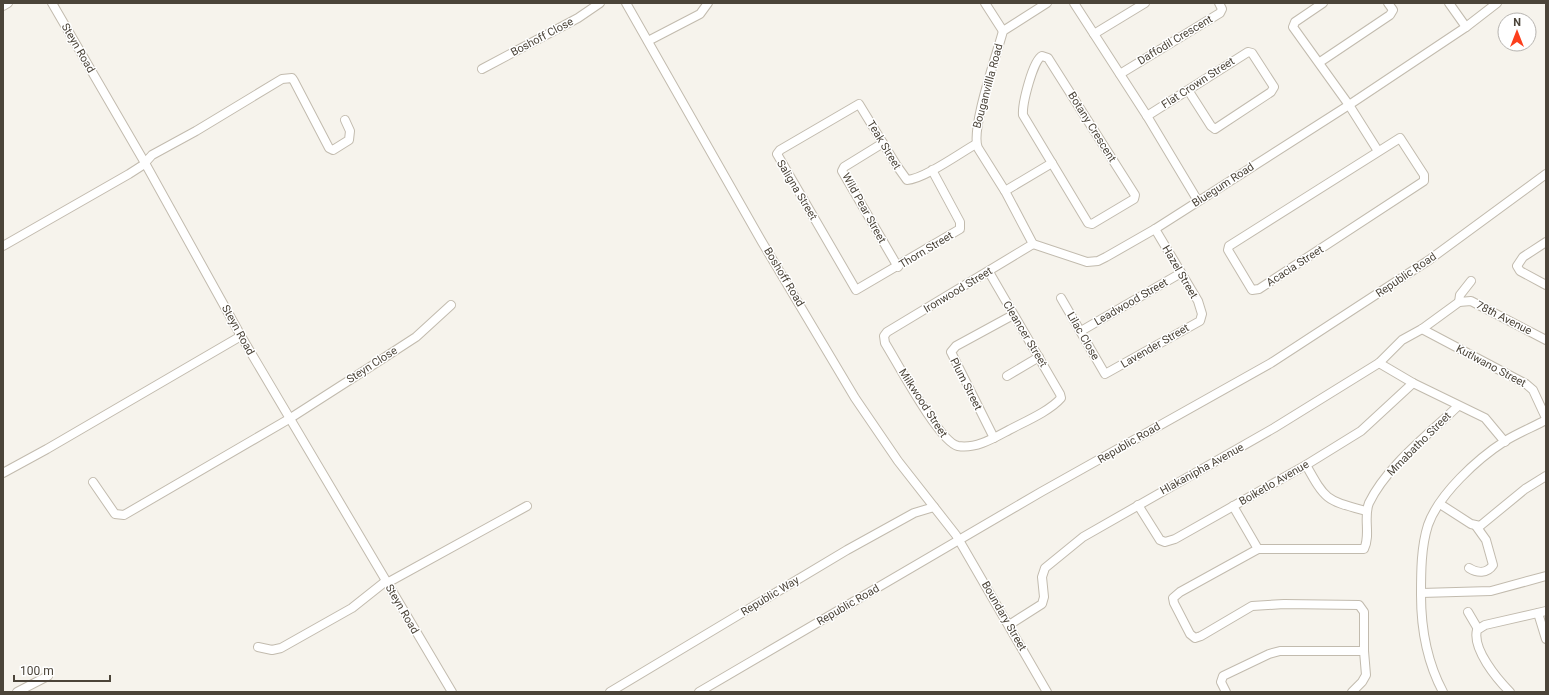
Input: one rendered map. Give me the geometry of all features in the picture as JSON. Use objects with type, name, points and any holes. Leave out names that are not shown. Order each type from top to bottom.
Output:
[{"type":"street","points":[[3,6],[8,3]]},
{"type":"street","name":"Steyn Road","points":[[52,3],[145,163],[289,419],[337,496],[451,691]]},
{"type":"street","name":"Boshoff Close","points":[[482,69],[578,18],[600,3]]},
{"type":"street","name":"Boshoff Road","points":[[626,3],[762,242],[855,398],[881,437],[960,540]]},
{"type":"street","points":[[648,41],[700,14],[708,3]]},
{"type":"street","points":[[985,3],[1003,31]]},
{"type":"street","name":"Bouganvillla Road","points":[[976,144],[977,123],[1003,31],[1046,3]]},
{"type":"street","points":[[1074,3],[1148,116],[1198,201]]},
{"type":"street","points":[[1094,34],[1145,3]]},
{"type":"street","name":"Daffodil Crescent","points":[[1120,74],[1220,13],[1222,9],[1219,3]]},
{"type":"street","points":[[1323,3],[1295,22],[1294,27],[1349,104],[1378,151]]},
{"type":"street","points":[[1320,62],[1390,15],[1393,10],[1388,3]]},
{"type":"street","points":[[1449,3],[1466,27]]},
{"type":"street","name":"Bluegum Road","points":[[1033,244],[1083,261],[1095,261],[1106,257],[1155,229],[1349,104],[1466,27],[1496,3]]},
{"type":"street","name":"Flat Crown Street","points":[[1148,116],[1188,90],[1250,52],[1273,84],[1273,90],[1219,128],[1214,129],[1188,90]]},
{"type":"street","name":"Botany Crescent","points":[[1042,56],[1048,58],[1135,195],[1135,198],[1090,224],[1052,164],[1025,118],[1023,111],[1023,104],[1036,61],[1042,56]]},
{"type":"street","points":[[3,246],[129,174],[145,163],[152,155],[196,131],[282,78],[292,78],[329,148],[333,150],[349,140],[350,131],[345,120]]},
{"type":"street","name":"Teak Street","points":[[859,104],[906,180],[913,179],[932,170],[976,144]]},
{"type":"street","name":"Saligna Street","points":[[855,290],[777,154],[780,150],[859,104]]},
{"type":"street","name":"Acacia Street","points":[[1401,138],[1424,175],[1424,181],[1259,289],[1252,290],[1228,250],[1229,246],[1378,151],[1401,138]]},
{"type":"street","name":"Wild Pear Street","points":[[883,143],[844,167],[842,171],[898,267]]},
{"type":"street","points":[[976,144],[1005,192],[1033,244]]},
{"type":"street","points":[[1005,192],[1052,164]]},
{"type":"street","name":"Thorn Street","points":[[855,290],[898,267],[961,228],[960,220],[932,170]]},
{"type":"street","name":"Republic Road","points":[[699,692],[1053,485],[1271,363],[1429,260],[1546,174]]},
{"type":"street","name":"Hazel Street","points":[[1155,229],[1198,301],[1202,316]]},
{"type":"street","points":[[1546,242],[1524,257],[1517,266],[1520,271],[1546,284]]},
{"type":"street","name":"Ironwood Street","points":[[884,336],[888,332],[1033,244]]},
{"type":"street","name":"Cleancer Street","points":[[989,272],[1061,396]]},
{"type":"street","name":"Leadwood Street","points":[[1081,331],[1181,273]]},
{"type":"street","points":[[1422,329],[1459,302],[1460,295],[1471,281]]},
{"type":"street","name":"Lilac Close","points":[[1061,298],[1106,374]]},
{"type":"street","name":"78th Avenue","points":[[1459,302],[1471,301],[1546,340]]},
{"type":"street","name":"Steyn Close","points":[[93,482],[115,514],[124,514],[289,419],[416,337],[451,305]]},
{"type":"street","name":"Plum Street","points":[[994,438],[951,352],[956,346],[1013,315]]},
{"type":"street","name":"Lavender Street","points":[[1106,374],[1200,321],[1202,316]]},
{"type":"street","name":"Hlakanipha Avenue","points":[[1009,624],[1042,604],[1044,597],[1043,574],[1045,568],[1088,533],[1264,434],[1379,363],[1402,340],[1422,329]]},
{"type":"street","name":"Kutlwano Street","points":[[1422,329],[1526,384],[1533,390],[1546,419]]},
{"type":"street","points":[[3,473],[241,336]]},
{"type":"street","name":"Milkwood Street","points":[[884,336],[885,343],[933,421],[946,440],[958,446],[967,446],[994,438],[1048,408],[1061,396]]},
{"type":"street","points":[[1007,376],[1039,357]]},
{"type":"street","points":[[1379,363],[1413,383],[1487,420],[1505,442]]},
{"type":"street","name":"Boiketlo Avenue","points":[[1138,505],[1158,538],[1165,542],[1175,540],[1306,465],[1361,431],[1413,383]]},
{"type":"street","name":"Mmabatho Street","points":[[1258,549],[1362,549],[1365,545],[1366,511],[1376,490],[1394,468],[1458,406]]},
{"type":"street","points":[[1443,692],[1425,642],[1422,620],[1421,592],[1426,535],[1432,517],[1457,481],[1505,442],[1546,419]]},
{"type":"street","points":[[1306,465],[1327,498],[1335,502],[1366,511]]},
{"type":"street","points":[[1476,526],[1482,524],[1518,494],[1546,476]]},
{"type":"street","points":[[1440,504],[1476,526],[1486,540],[1493,565],[1491,569],[1476,572],[1469,568]]},
{"type":"street","points":[[258,647],[272,650],[281,648],[352,608],[387,582],[527,506]]},
{"type":"street","points":[[1233,506],[1258,549],[1174,596],[1174,603],[1192,637],[1200,636],[1254,606],[1355,604],[1363,609],[1365,677],[1352,692]]},
{"type":"street","name":"Republic Way","points":[[610,692],[847,550],[914,513],[934,507]]},
{"type":"street","name":"Boundary Street","points":[[960,540],[1047,692]]},
{"type":"street","points":[[1421,592],[1491,590],[1546,576]]},
{"type":"street","points":[[1468,612],[1478,629],[1477,642],[1487,664],[1493,674],[1510,692]]},
{"type":"street","points":[[1478,629],[1481,626],[1542,612],[1546,639]]},
{"type":"street","points":[[1226,692],[1221,682],[1224,676],[1269,654],[1280,651],[1364,651]]},
{"type":"street","points":[[17,692],[48,676]]}]
